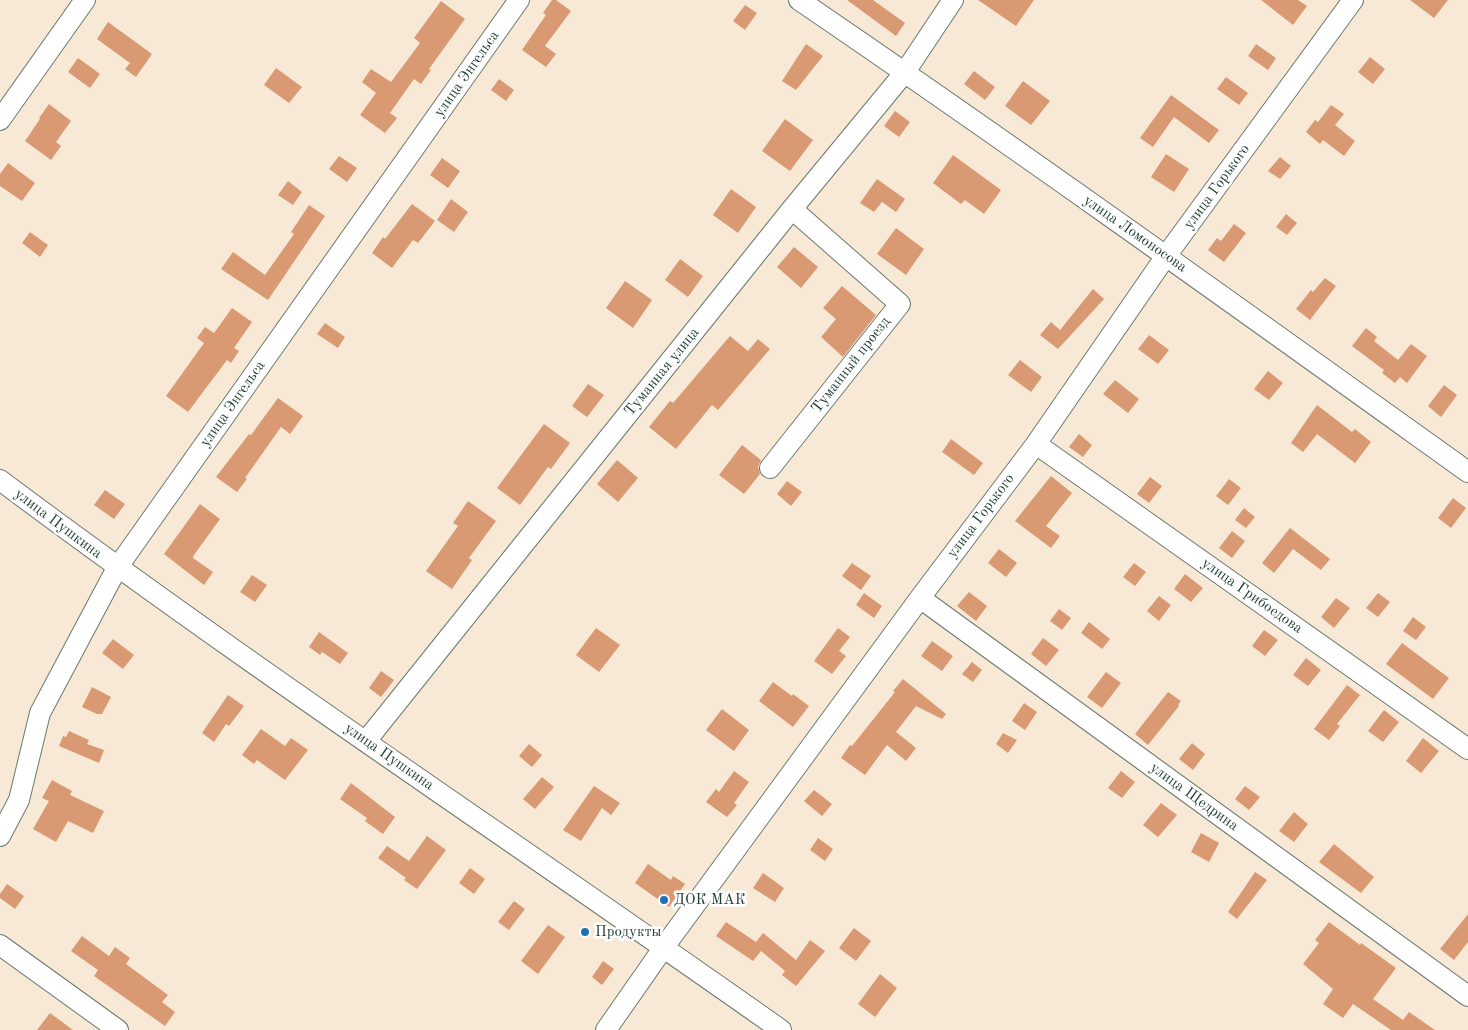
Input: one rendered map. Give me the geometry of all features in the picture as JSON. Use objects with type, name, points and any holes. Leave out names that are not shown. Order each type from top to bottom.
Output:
[{"type":"street","points":[[0,120],[85,0]]},
{"type":"street","name":"улица Энгельса","points":[[0,836],[19,800],[40,714],[117,568],[519,0]]},
{"type":"street","name":"улица Ломоносова","points":[[799,0],[905,72],[1166,256],[1468,472]]},
{"type":"street","name":"Туманная улица","points":[[366,741],[905,72],[953,0]]},
{"type":"street","name":"улица Горького","points":[[606,1030],[664,947],[920,598],[1036,444],[1166,256],[1353,0]]},
{"type":"street","name":"Туманный проезд","points":[[770,468],[900,304],[792,210]]},
{"type":"street","name":"улица Грибоедова","points":[[1036,444],[1468,748]]},
{"type":"street","name":"улица Пушкина","points":[[0,480],[117,568],[781,1030]]},
{"type":"street","name":"улица Щедрина","points":[[920,598],[1468,996]]},
{"type":"street","points":[[0,945],[118,1030]]},
{"type":"building","points":[[552,0],[556,0],[571,11],[545,46],[556,54],[546,67],[522,50],[546,15],[543,13]]},
{"type":"building","points":[[847,0],[873,0],[905,23],[896,36]]},
{"type":"building","points":[[978,0],[1034,0],[1016,26]]},
{"type":"building","points":[[1261,0],[1298,0],[1307,6],[1293,25]]},
{"type":"building","points":[[1410,0],[1448,0],[1434,18]]},
{"type":"building","points":[[441,1],[465,19],[429,69],[431,70],[421,84],[414,79],[390,113],[397,118],[385,133],[360,115],[376,93],[362,82],[371,69],[391,82],[420,43],[414,38]]},
{"type":"building","points":[[745,5],[757,13],[745,30],[733,21]]},
{"type":"building","points":[[108,22],[152,54],[136,77],[125,69],[130,63],[97,39]]},
{"type":"building","points":[[806,44],[823,56],[796,90],[782,81]]},
{"type":"building","points":[[1256,44],[1276,58],[1268,70],[1248,56]]},
{"type":"building","points":[[1370,57],[1385,69],[1373,84],[1358,72]]},
{"type":"building","points":[[78,58],[100,74],[90,88],[68,72]]},
{"type":"building","points":[[276,68],[302,87],[289,103],[264,85]]},
{"type":"building","points":[[974,71],[995,87],[985,100],[964,84]]},
{"type":"building","points":[[1226,77],[1248,93],[1239,105],[1217,89]]},
{"type":"building","points":[[499,79],[514,90],[506,101],[491,90]]},
{"type":"building","points":[[1023,81],[1050,101],[1031,125],[1005,106]]},
{"type":"building","points":[[1171,95],[1219,130],[1209,143],[1174,117],[1153,147],[1140,138]]},
{"type":"building","points":[[49,104],[71,121],[56,142],[61,146],[51,160],[25,141]]},
{"type":"building","points":[[1331,105],[1344,114],[1335,125],[1355,141],[1344,156],[1323,140],[1320,144],[1306,132],[1315,120],[1318,122]]},
{"type":"building","points":[[895,111],[910,122],[899,137],[884,126]]},
{"type":"building","points":[[785,119],[813,140],[790,171],[762,151]]},
{"type":"building","points":[[1166,154],[1189,169],[1174,192],[1151,177]]},
{"type":"building","points":[[953,155],[1001,190],[984,214],[965,200],[961,204],[933,183]]},
{"type":"building","points":[[339,156],[357,168],[347,182],[329,169]]},
{"type":"building","points":[[1280,157],[1291,166],[1280,179],[1268,171]]},
{"type":"building","points":[[442,158],[460,171],[448,188],[430,175]]},
{"type":"building","points":[[8,163],[35,183],[22,201],[0,186],[0,174]]},
{"type":"building","points":[[877,179],[905,199],[896,212],[882,202],[874,212],[860,203]]},
{"type":"building","points":[[288,181],[302,192],[293,205],[278,195]]},
{"type":"building","points":[[731,189],[756,207],[738,233],[713,215]]},
{"type":"building","points":[[451,199],[468,212],[454,232],[437,220]]},
{"type":"building","points":[[412,204],[435,221],[418,243],[413,240],[392,268],[372,253],[383,237],[385,239]]},
{"type":"building","points":[[309,205],[325,216],[268,300],[221,269],[233,252],[265,275],[294,234],[291,232]]},
{"type":"building","points":[[1286,214],[1297,223],[1287,235],[1276,227]]},
{"type":"building","points":[[1234,224],[1246,233],[1224,262],[1208,250],[1217,238],[1221,241]]},
{"type":"building","points":[[896,228],[924,249],[906,275],[877,254]]},
{"type":"building","points":[[30,232],[48,245],[40,257],[22,243]]},
{"type":"building","points":[[794,247],[818,267],[801,288],[777,267]]},
{"type":"building","points":[[680,259],[703,276],[688,297],[665,280]]},
{"type":"building","points":[[1325,278],[1336,286],[1310,320],[1296,309],[1311,290],[1313,292]]},
{"type":"building","points":[[625,281],[652,300],[633,328],[606,308]]},
{"type":"building","points":[[842,286],[876,315],[843,357],[821,337],[836,319],[823,308]]},
{"type":"building","points":[[1093,289],[1104,299],[1058,349],[1040,335],[1051,322],[1060,330]]},
{"type":"building","points":[[232,308],[252,322],[234,348],[239,351],[231,363],[227,360],[188,412],[166,396],[204,343],[197,338],[205,327],[214,333]]},
{"type":"building","points":[[325,323],[345,337],[338,348],[317,334]]},
{"type":"building","points":[[1366,328],[1377,337],[1374,341],[1398,360],[1411,344],[1427,356],[1407,383],[1400,377],[1395,383],[1382,373],[1384,370],[1352,346]]},
{"type":"building","points":[[1149,335],[1169,350],[1158,364],[1138,349]]},
{"type":"building","points":[[730,336],[748,351],[758,339],[770,349],[718,410],[712,405],[676,449],[649,427],[670,401],[673,403]]},
{"type":"building","points":[[1020,360],[1042,377],[1031,392],[1008,375]]},
{"type":"building","points":[[1268,371],[1283,383],[1269,400],[1254,389]]},
{"type":"building","points":[[1115,380],[1139,399],[1128,413],[1103,394]]},
{"type":"building","points":[[588,384],[604,395],[587,417],[572,406]]},
{"type":"building","points":[[1444,385],[1457,395],[1441,417],[1428,406]]},
{"type":"building","points":[[278,398],[303,416],[290,434],[281,427],[237,492],[216,477],[249,434],[251,435]]},
{"type":"building","points":[[1317,405],[1352,432],[1355,429],[1371,442],[1355,463],[1317,434],[1303,452],[1291,443]]},
{"type":"building","points":[[544,424],[570,443],[551,469],[548,467],[520,505],[497,488]]},
{"type":"building","points":[[1079,434],[1092,445],[1083,457],[1069,447]]},
{"type":"building","points":[[951,439],[983,463],[974,475],[942,452]]},
{"type":"building","points":[[742,445],[761,460],[758,467],[760,474],[744,494],[719,475]]},
{"type":"building","points":[[617,460],[638,478],[618,502],[597,484]]},
{"type":"building","points":[[1051,476],[1072,493],[1046,526],[1060,536],[1051,548],[1015,521]]},
{"type":"building","points":[[1150,477],[1162,486],[1149,503],[1137,494]]},
{"type":"building","points":[[1229,479],[1241,488],[1228,505],[1216,496]]},
{"type":"building","points":[[787,481],[802,492],[791,506],[777,494]]},
{"type":"building","points":[[105,490],[125,504],[114,519],[94,505]]},
{"type":"building","points":[[1453,498],[1466,508],[1451,528],[1438,518]]},
{"type":"building","points":[[468,501],[496,521],[469,558],[472,560],[452,589],[426,571],[458,526],[453,523]]},
{"type":"building","points":[[200,504],[220,519],[193,558],[213,572],[204,585],[164,554]]},
{"type":"building","points":[[1244,508],[1255,517],[1246,528],[1235,520]]},
{"type":"building","points":[[1290,528],[1330,559],[1321,570],[1293,549],[1274,573],[1262,563]]},
{"type":"building","points":[[1232,531],[1245,541],[1232,558],[1219,548]]},
{"type":"building","points":[[999,549],[1017,563],[1006,577],[988,563]]},
{"type":"building","points":[[852,563],[871,576],[861,590],[842,576]]},
{"type":"building","points":[[1134,563],[1146,572],[1135,586],[1123,577]]},
{"type":"building","points":[[1185,574],[1203,588],[1191,602],[1174,589]]},
{"type":"building","points":[[252,575],[267,585],[255,602],[240,592]]},
{"type":"building","points":[[969,592],[987,606],[976,621],[957,606]]},
{"type":"building","points":[[864,593],[882,606],[874,618],[856,605]]},
{"type":"building","points":[[1378,593],[1390,602],[1378,617],[1366,608]]},
{"type":"building","points":[[1159,596],[1171,605],[1159,621],[1147,611]]},
{"type":"building","points":[[1336,598],[1350,608],[1334,628],[1321,617]]},
{"type":"building","points":[[1059,609],[1071,618],[1062,630],[1050,621]]},
{"type":"building","points":[[1413,617],[1426,627],[1416,640],[1403,631]]},
{"type":"building","points":[[1089,622],[1110,639],[1102,649],[1081,633]]},
{"type":"building","points":[[596,628],[620,645],[599,672],[576,655]]},
{"type":"building","points":[[838,628],[850,637],[839,651],[846,656],[832,674],[814,661]]},
{"type":"building","points":[[1264,630],[1278,640],[1265,656],[1252,646]]},
{"type":"building","points":[[319,632],[348,653],[340,664],[322,652],[320,655],[309,647]]},
{"type":"building","points":[[1043,638],[1059,650],[1046,666],[1031,654]]},
{"type":"building","points":[[113,639],[134,655],[123,669],[102,653]]},
{"type":"building","points":[[932,641],[953,656],[942,671],[921,656]]},
{"type":"building","points":[[1402,643],[1449,678],[1433,699],[1386,664]]},
{"type":"building","points":[[1306,658],[1321,670],[1308,686],[1293,675]]},
{"type":"building","points":[[972,662],[982,670],[973,682],[962,674]]},
{"type":"building","points":[[381,671],[394,680],[381,697],[369,688]]},
{"type":"building","points":[[1106,672],[1121,683],[1102,708],[1087,697]]},
{"type":"building","points":[[903,679],[946,714],[942,719],[916,706],[896,732],[916,748],[906,761],[887,745],[865,775],[841,758],[895,692],[893,691]]},
{"type":"building","points":[[773,682],[809,706],[793,727],[759,701]]},
{"type":"building","points":[[1347,685],[1360,695],[1337,724],[1340,726],[1329,740],[1314,729]]},
{"type":"building","points":[[92,687],[111,697],[102,714],[97,714],[82,707]]},
{"type":"building","points":[[1168,692],[1181,701],[1148,745],[1135,734]]},
{"type":"building","points":[[228,695],[244,706],[229,726],[226,724],[214,742],[202,733]]},
{"type":"building","points":[[1024,703],[1037,712],[1025,730],[1012,721]]},
{"type":"building","points":[[722,709],[749,730],[734,751],[706,730]]},
{"type":"building","points":[[1384,710],[1399,722],[1383,742],[1368,731]]},
{"type":"building","points":[[261,729],[285,746],[291,738],[308,750],[285,780],[257,760],[254,764],[242,755]]},
{"type":"building","points":[[69,731],[89,740],[87,744],[104,750],[99,763],[59,746],[63,736],[66,737]]},
{"type":"building","points":[[1003,733],[1017,740],[1008,753],[996,744]]},
{"type":"building","points":[[1423,738],[1439,751],[1421,773],[1406,761]]},
{"type":"building","points":[[1192,743],[1205,754],[1193,770],[1179,759]]},
{"type":"building","points":[[529,744],[542,755],[532,767],[519,756]]},
{"type":"building","points":[[734,771],[749,782],[734,803],[737,805],[727,817],[706,802],[716,789],[719,792]]},
{"type":"building","points":[[1121,771],[1135,782],[1122,798],[1108,788]]},
{"type":"building","points":[[542,777],[554,787],[535,809],[523,799]]},
{"type":"building","points":[[52,780],[72,791],[70,795],[104,811],[93,833],[68,821],[56,842],[33,829],[49,801],[42,798]]},
{"type":"building","points":[[351,783],[395,817],[383,834],[365,821],[367,818],[340,799]]},
{"type":"building","points":[[594,786],[620,803],[611,815],[602,808],[581,841],[563,830]]},
{"type":"building","points":[[1245,786],[1260,797],[1249,810],[1235,799]]},
{"type":"building","points":[[814,790],[832,804],[822,816],[804,801]]},
{"type":"building","points":[[1161,803],[1177,815],[1158,837],[1143,825]]},
{"type":"building","points":[[1294,812],[1308,824],[1294,842],[1279,831]]},
{"type":"building","points":[[1201,833],[1219,843],[1209,862],[1191,852]]},
{"type":"building","points":[[427,836],[446,850],[417,889],[404,880],[406,878],[378,858],[387,846],[409,861]]},
{"type":"building","points":[[818,838],[833,849],[825,861],[810,850]]},
{"type":"building","points":[[1334,844],[1374,877],[1361,893],[1319,862]]},
{"type":"building","points":[[648,864],[671,880],[673,876],[685,884],[669,907],[635,883]]},
{"type":"building","points":[[470,868],[485,879],[474,894],[459,883]]},
{"type":"building","points":[[1255,872],[1267,880],[1237,919],[1228,912]]},
{"type":"building","points":[[763,873],[784,888],[775,902],[753,888]]},
{"type":"building","points":[[7,884],[24,896],[15,909],[0,898],[0,894]]},
{"type":"building","points":[[514,901],[525,909],[509,930],[498,922]]},
{"type":"building","points":[[1468,914],[1468,942],[1454,960],[1440,949]]},
{"type":"building","points":[[726,922],[756,942],[763,933],[796,960],[810,940],[825,951],[796,986],[782,975],[785,971],[761,951],[753,961],[716,936]]},
{"type":"building","points":[[1329,922],[1396,968],[1373,999],[1403,1020],[1409,1012],[1435,1030],[1391,1030],[1353,1004],[1343,1018],[1323,1004],[1333,989],[1303,964],[1319,943],[1315,940]]},
{"type":"building","points":[[548,925],[565,937],[538,974],[521,961]]},
{"type":"building","points":[[854,928],[871,941],[856,961],[839,948]]},
{"type":"building","points":[[82,936],[109,956],[115,947],[130,958],[126,964],[168,995],[162,1002],[175,1012],[165,1026],[94,976],[98,970],[71,951]]},
{"type":"building","points":[[603,961],[614,969],[602,985],[592,977]]},
{"type":"building","points":[[880,974],[897,988],[875,1017],[858,1004]]},
{"type":"building","points":[[50,1013],[73,1030],[37,1030]]},
{"type":"place","name":"ДОК МАК","points":[[664,900]]},
{"type":"place","name":"Продукты","points":[[585,932]]}]
